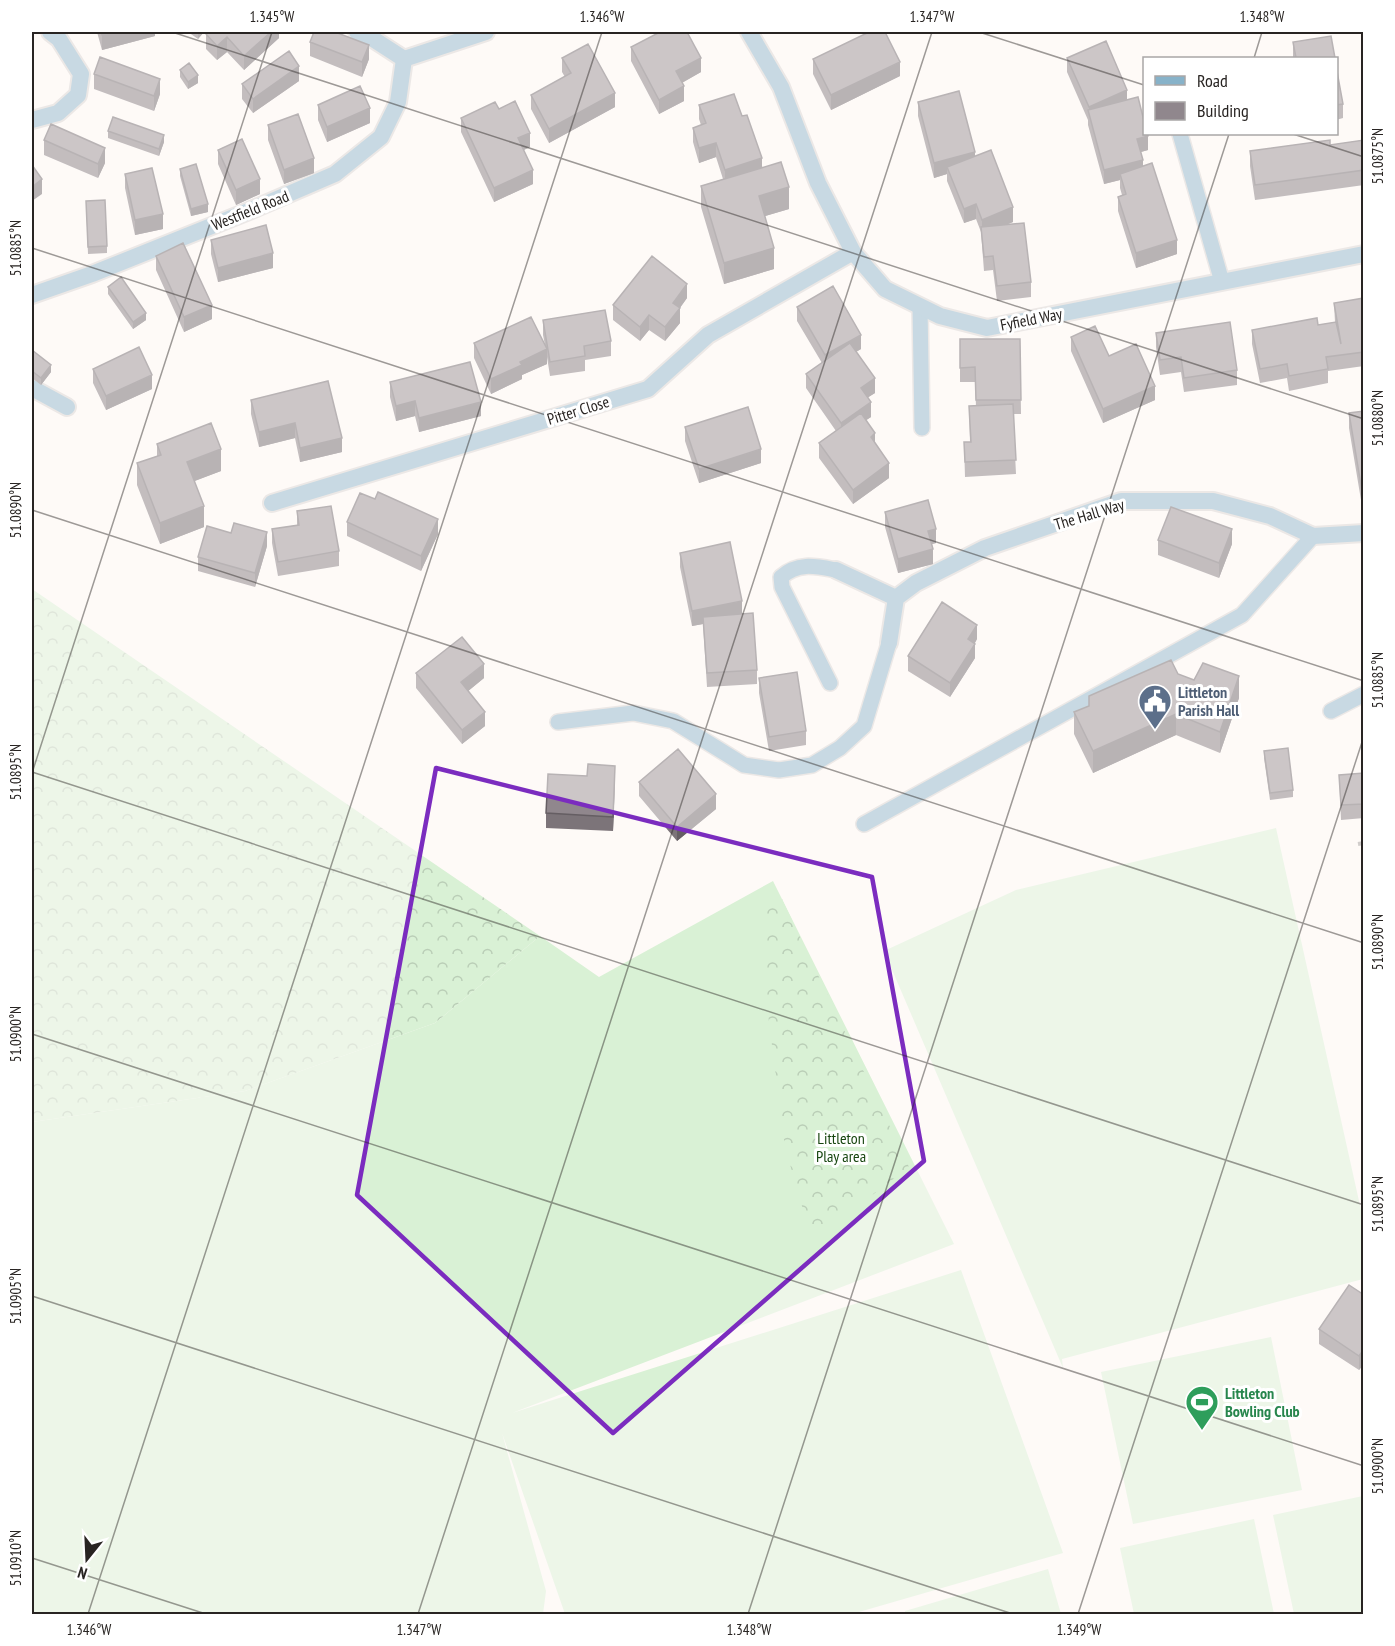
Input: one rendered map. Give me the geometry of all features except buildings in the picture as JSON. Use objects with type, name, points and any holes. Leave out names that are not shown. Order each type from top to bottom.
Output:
[{"type":"street","points":[[32,120],[58,113],[78,95],[81,74],[59,39],[50,32]]},
{"type":"street","points":[[357,32],[370,37],[404,59],[486,32]]},
{"type":"street","name":"Fyfield Way","points":[[749,32],[781,87],[818,183],[853,252],[885,289],[940,316],[987,328],[1364,254]]},
{"type":"street","name":"Westfield Road","points":[[32,295],[92,274],[335,174],[381,137],[398,102],[404,59]]},
{"type":"street","name":"Pitter Close","points":[[272,503],[648,389],[708,335],[853,252]]},
{"type":"street","points":[[32,388],[67,407]]},
{"type":"street","name":"The Hall Way","points":[[896,598],[916,583],[985,548],[1121,501],[1213,501],[1270,516],[1313,536],[1364,533]]},
{"type":"street","points":[[836,570],[896,598],[888,643]]},
{"type":"lane","points":[[1180,135],[1222,282]]},
{"type":"lane","points":[[920,306],[922,428]]},
{"type":"lane","points":[[864,824],[1242,615],[1313,536]]},
{"type":"lane","points":[[830,683],[782,587],[781,577],[790,569],[808,565],[836,570]]},
{"type":"lane","points":[[558,722],[633,713],[673,721],[744,765],[779,770],[812,765],[840,748],[864,726],[888,643]]},
{"type":"lane","points":[[1331,711],[1364,694]]},
{"type":"highlighted area","points":[[436,768],[872,877],[924,1161],[613,1433],[357,1195]]},
{"type":"green space","points":[[32,589],[540,936],[435,1023],[245,1091],[32,1122]]},
{"type":"green space","points":[[1276,828],[1363,1219],[1363,1279],[1062,1359],[1063,1368],[884,951],[1016,890]]},
{"type":"green space","points":[[773,881],[954,1244],[512,1413],[961,1270],[1063,1553],[852,1614],[565,1614],[502,1433],[546,1591],[543,1614],[32,1614],[32,1122],[245,1091],[435,1023],[540,936],[599,977]]},
{"type":"green space","name":"Littleton Play area","points":[[782,899],[909,1167],[812,1241],[785,1147],[763,975],[765,912]]},
{"type":"green space","name":"Littleton Bowling Club","points":[[1271,1337],[1302,1490],[1133,1524],[1101,1372]]},
{"type":"green space","points":[[1363,1496],[1363,1614],[1294,1614],[1273,1515]]},
{"type":"green space","points":[[1254,1519],[1274,1614],[1134,1614],[1120,1548]]},
{"type":"green space","points":[[1048,1569],[1061,1614],[905,1614],[905,1611]]},
{"type":"place","name":"Littleton Parish Hall","points":[[1155,730]]},
{"type":"place","name":"Littleton Bowling Club","points":[[1202,1431]]}]
